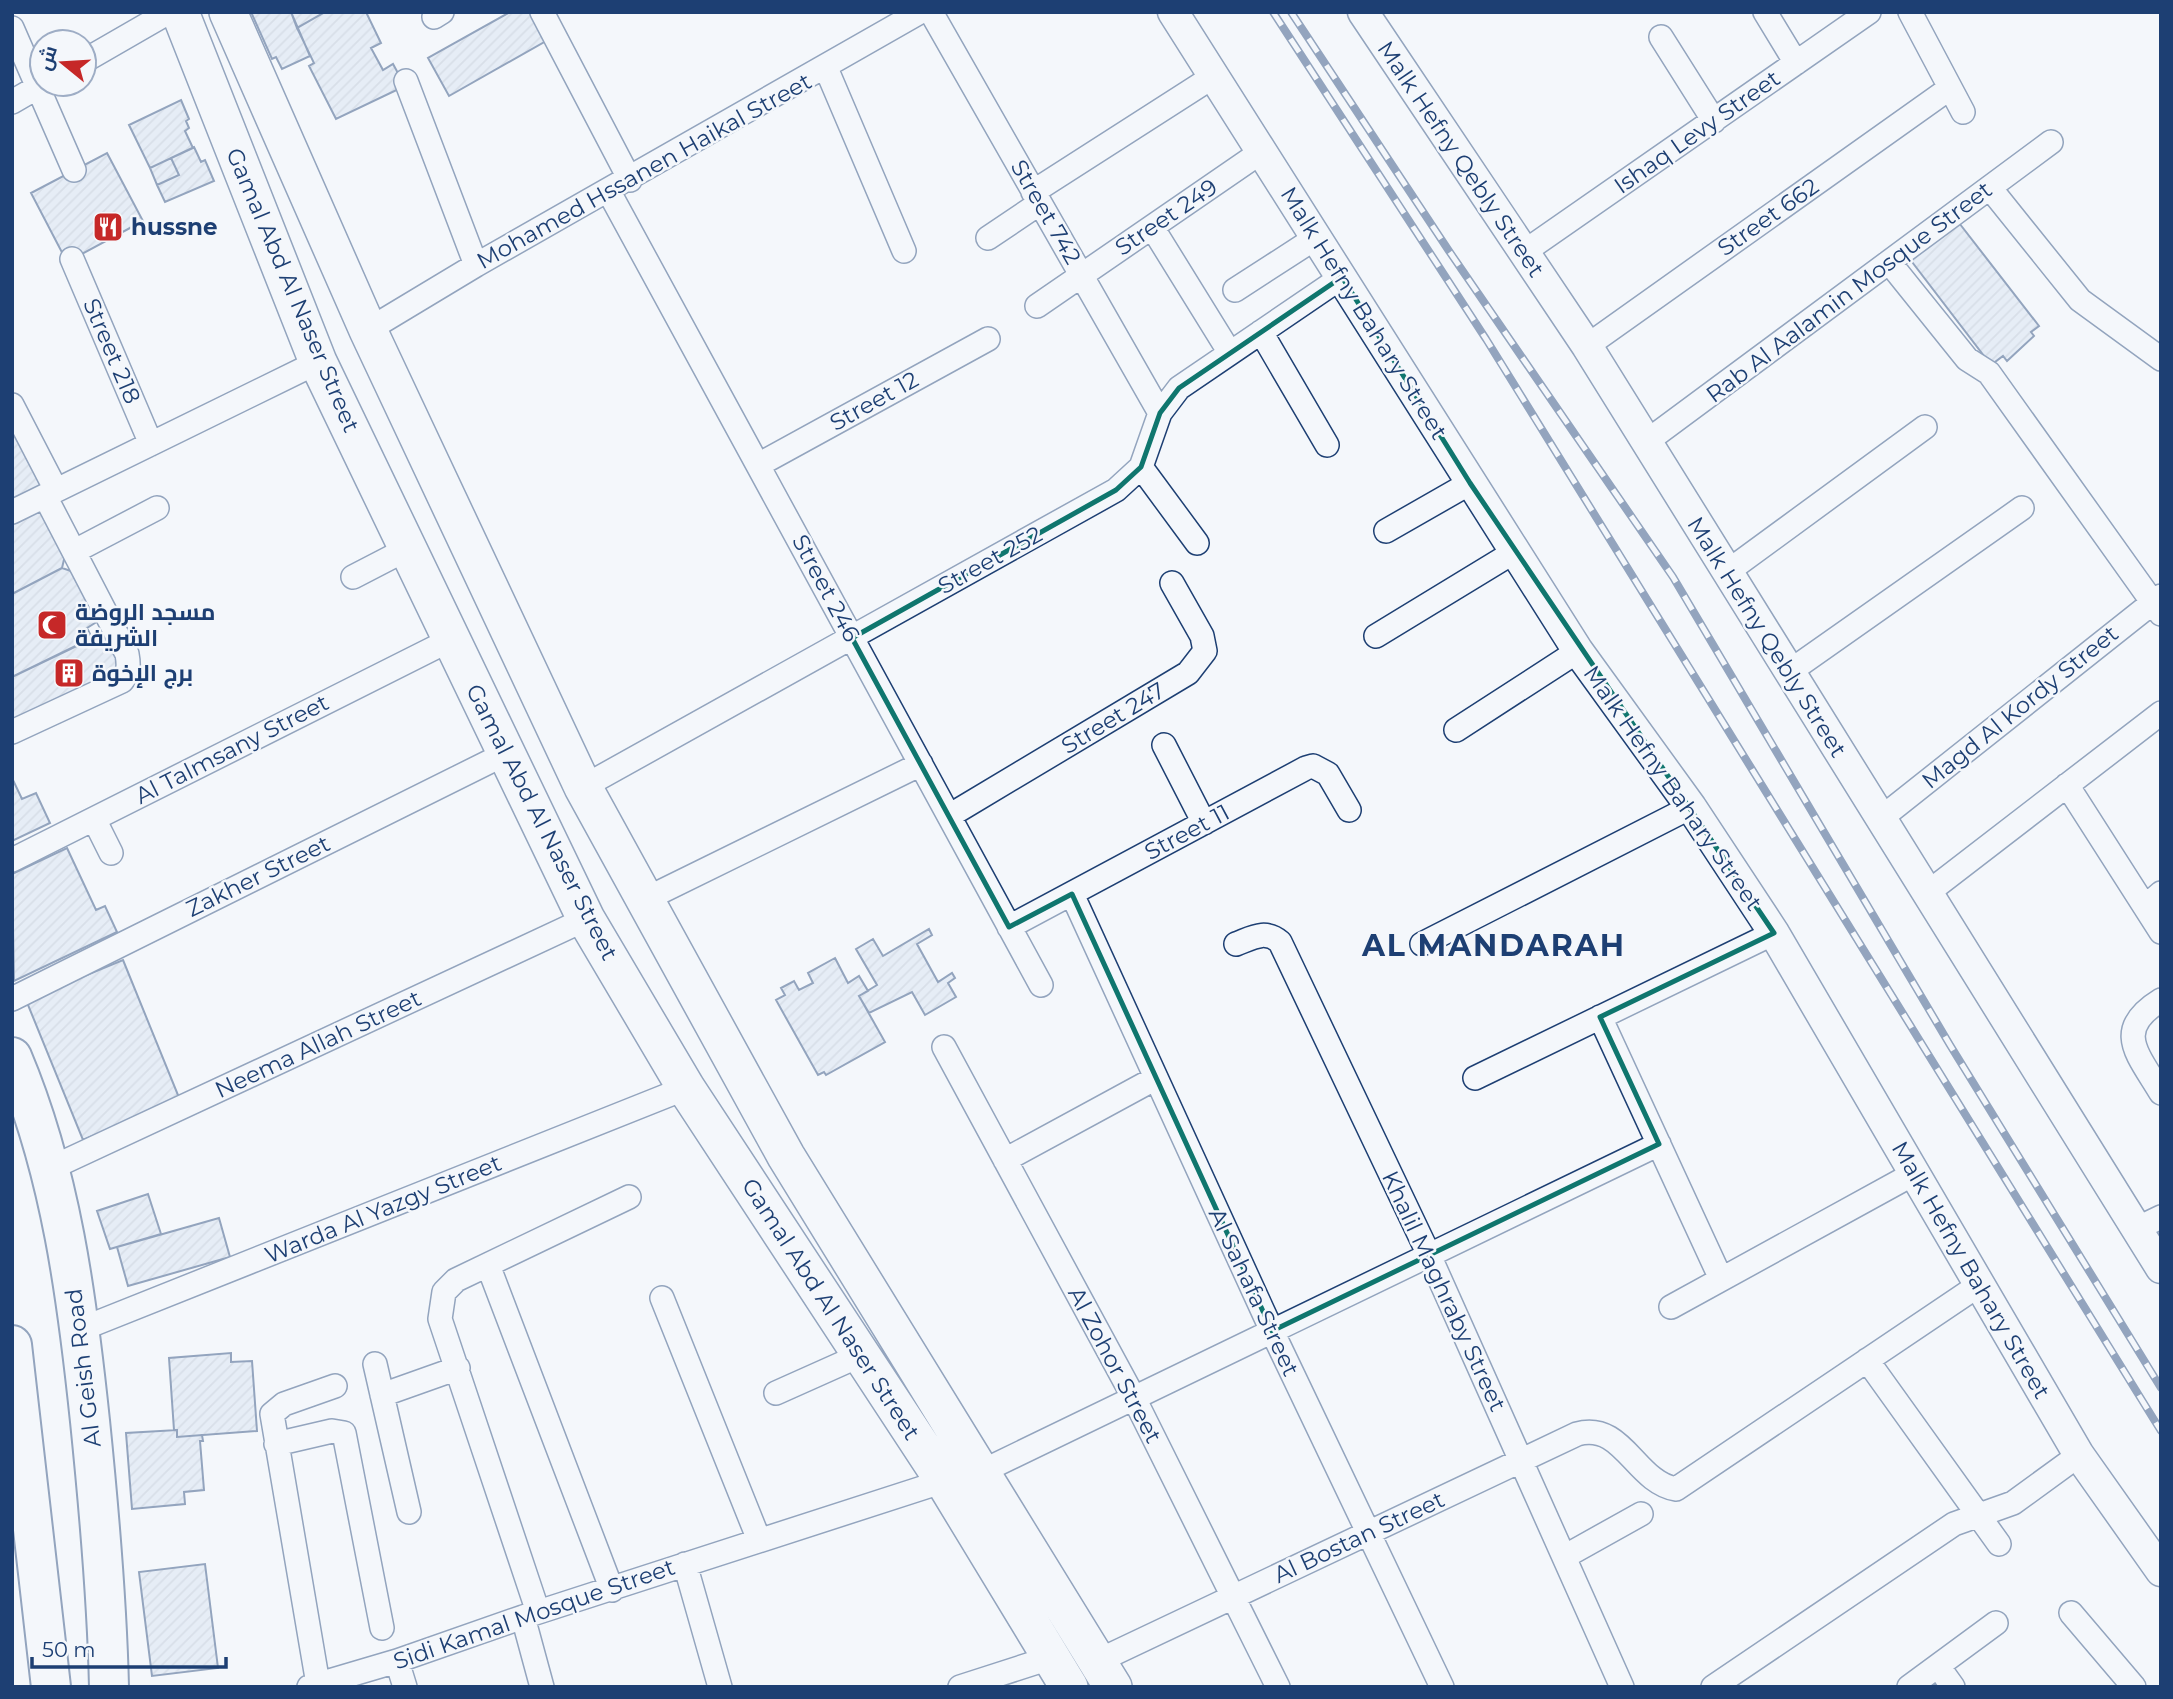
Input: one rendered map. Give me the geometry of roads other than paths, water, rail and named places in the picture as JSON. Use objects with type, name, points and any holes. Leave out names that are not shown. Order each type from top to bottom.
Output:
[{"type":"highway","name":"Al Geish Road","points":[[12,1057],[28,1098],[49,1169],[67,1249],[95,1470],[109,1687]]},
{"type":"highway","points":[[12,1345],[51,1687]]},
{"type":"main road","name":"Gamal Abd Al Naser Street","points":[[180,12],[318,362],[586,919],[686,1088],[944,1481],[1061,1672]]},
{"type":"main road","name":"Gamal Abd Al Naser Street","points":[[228,12],[368,330],[472,557],[583,787],[786,1156],[983,1471],[1105,1674]]},
{"type":"main road","points":[[417,564],[472,557]]},
{"type":"street","points":[[98,53],[169,12]]},
{"type":"street","points":[[542,12],[630,180]]},
{"type":"street","name":"Mohamed Hssanen Haikal Street","points":[[368,330],[476,265],[827,68],[889,21],[920,12]]},
{"type":"street","name":"Street 742","points":[[931,12],[1160,413]]},
{"type":"street","name":"Malk Hefny Bahary Street","points":[[1174,12],[1578,651],[1691,807],[1774,933],[2079,1455],[2161,1571]]},
{"type":"street","name":"Malk Hefny Qebly Street","points":[[1363,12],[1587,346],[1926,894],[2148,1223],[2161,1268]]},
{"type":"street","points":[[1765,12],[1796,63]]},
{"type":"street","name":"Ishaq Levy Street","points":[[1524,252],[1870,12]]},
{"type":"street","points":[[1910,12],[1963,113]]},
{"type":"street","points":[[12,28],[28,59]]},
{"type":"street","points":[[1661,37],[1714,121]]},
{"type":"street","points":[[827,68],[904,250]]},
{"type":"street","points":[[988,237],[1037,197],[1214,76]]},
{"type":"street","points":[[406,81],[476,265]]},
{"type":"street","name":"Street 662","points":[[1587,346],[1950,88]]},
{"type":"street","points":[[12,102],[28,93]]},
{"type":"street","points":[[46,98],[74,170]]},
{"type":"street","name":"Rab Al Aalamin Mosque Street","points":[[1646,442],[2051,142]]},
{"type":"street","name":"Street 249","points":[[1037,306],[1261,152]]},
{"type":"street","points":[[1990,188],[2080,300],[2161,359]]},
{"type":"street","name":"Street 246","points":[[609,192],[760,464],[1041,985]]},
{"type":"street","points":[[1152,227],[1230,353]]},
{"type":"street","points":[[1235,290],[1317,237]]},
{"type":"street","name":"Street 218","points":[[72,259],[151,444]]},
{"type":"street","points":[[1889,262],[1967,359],[1989,373],[2158,604]]},
{"type":"street","name":"Street 252","points":[[583,787],[1116,489],[1141,467],[1160,413],[1179,388],[1342,277]]},
{"type":"street","points":[[1261,332],[1327,445]]},
{"type":"street","name":"Street 12","points":[[760,464],[988,339]]},
{"type":"street","points":[[12,512],[318,362]]},
{"type":"street","points":[[12,405],[75,551],[127,654],[127,675],[113,686],[12,732]]},
{"type":"street","points":[[1727,572],[1925,427]]},
{"type":"street","points":[[1141,467],[1197,542]]},
{"type":"street","points":[[1386,530],[1470,483]]},
{"type":"street","points":[[75,551],[157,508]]},
{"type":"street","points":[[1789,672],[2022,508]]},
{"type":"street","points":[[1376,636],[1514,552]]},
{"type":"street","points":[[353,577],[417,564]]},
{"type":"street","name":"Street 247","points":[[949,816],[1188,673],[1198,663],[1205,650],[1202,636],[1172,583]]},
{"type":"street","name":"Magd Al Kordy Street","points":[[1880,819],[2158,604]]},
{"type":"street","name":"Al Talmsany Street","points":[[12,860],[452,639]]},
{"type":"street","points":[[1455,730],[1578,651]]},
{"type":"street","points":[[1926,894],[2161,713]]},
{"type":"street","points":[[1164,745],[1204,823]]},
{"type":"street","name":"Zakher Street","points":[[12,999],[505,754]]},
{"type":"street","points":[[644,900],[921,764]]},
{"type":"street","name":"Street 11","points":[[1009,927],[1313,766],[1328,774],[1349,810]]},
{"type":"street","points":[[2067,785],[2153,900],[2161,932]]},
{"type":"street","points":[[1422,944],[1691,807]]},
{"type":"street","points":[[94,818],[111,853]]},
{"type":"street","name":"Al Sahafa Street","points":[[1072,894],[1272,1331],[1442,1687]]},
{"type":"street","name":"Neema Allah Street","points":[[49,1169],[586,919]]},
{"type":"street","points":[[1475,1078],[1774,933]]},
{"type":"street","name":"Khalil Maghraby Street","points":[[1236,944],[1264,934],[1280,942],[1429,1255],[1622,1687]]},
{"type":"street","points":[[2161,1000],[2139,1015],[2133,1025],[2132,1038],[2161,1093]]},
{"type":"street","points":[[1600,1017],[1721,1279]]},
{"type":"street","name":"Al Zohor Street","points":[[944,1047],[1133,1398],[1278,1687]]},
{"type":"street","points":[[1005,1160],[1156,1078]]},
{"type":"street","name":"Warda Al Yazgy Street","points":[[79,1330],[686,1088]]},
{"type":"street","points":[[983,1471],[1659,1144]]},
{"type":"street","points":[[1671,1307],[1915,1173]]},
{"type":"street","points":[[542,1687],[531,1615],[458,1368],[440,1319],[443,1292],[456,1280],[629,1197]]},
{"type":"street","points":[[488,1265],[612,1590]]},
{"type":"street","points":[[1979,1284],[1867,1360],[1999,1544]]},
{"type":"street","points":[[662,1298],[760,1540]]},
{"type":"street","points":[[776,1393],[861,1354]]},
{"type":"street","name":"Al Bostan Street","points":[[1105,1674],[1234,1597],[1521,1460],[1589,1431],[1612,1436],[1648,1476],[1662,1487],[1676,1489],[1867,1360]]},
{"type":"street","points":[[375,1364],[409,1513]]},
{"type":"street","points":[[382,1395],[458,1368]]},
{"type":"street","points":[[313,1685],[272,1414],[277,1408],[335,1386]]},
{"type":"street","points":[[276,1444],[332,1431],[344,1433],[383,1628]]},
{"type":"street","points":[[1713,1687],[1954,1524],[1978,1513],[2014,1503],[2079,1455]]},
{"type":"street","name":"Sidi Kamal Mosque Street","points":[[313,1685],[397,1661],[685,1564],[944,1481]]},
{"type":"street","points":[[1564,1557],[1641,1514]]},
{"type":"street","points":[[685,1564],[720,1687]]},
{"type":"street","points":[[2071,1613],[2134,1687]]},
{"type":"street","points":[[1909,1687],[1996,1623]]},
{"type":"street","points":[[397,1661],[405,1687]]},
{"type":"street","points":[[1938,1666],[1953,1687]]},
{"type":"street","points":[[960,1687],[1061,1672]]},
{"type":"railway","points":[[1273,12],[1486,339],[2161,1431]]},
{"type":"railway","points":[[1291,12],[1449,251],[1673,577],[1950,1045],[2161,1388]]},
{"type":"place","name":"hussne","points":[[108,227]]},
{"type":"place","name":"مسجد الروضة الشريفة","points":[[52,625]]},
{"type":"place","name":"برج الإخوة","points":[[69,673]]},
{"type":"district","name":"AL MANDARAH","points":[[1494,946]]}]
